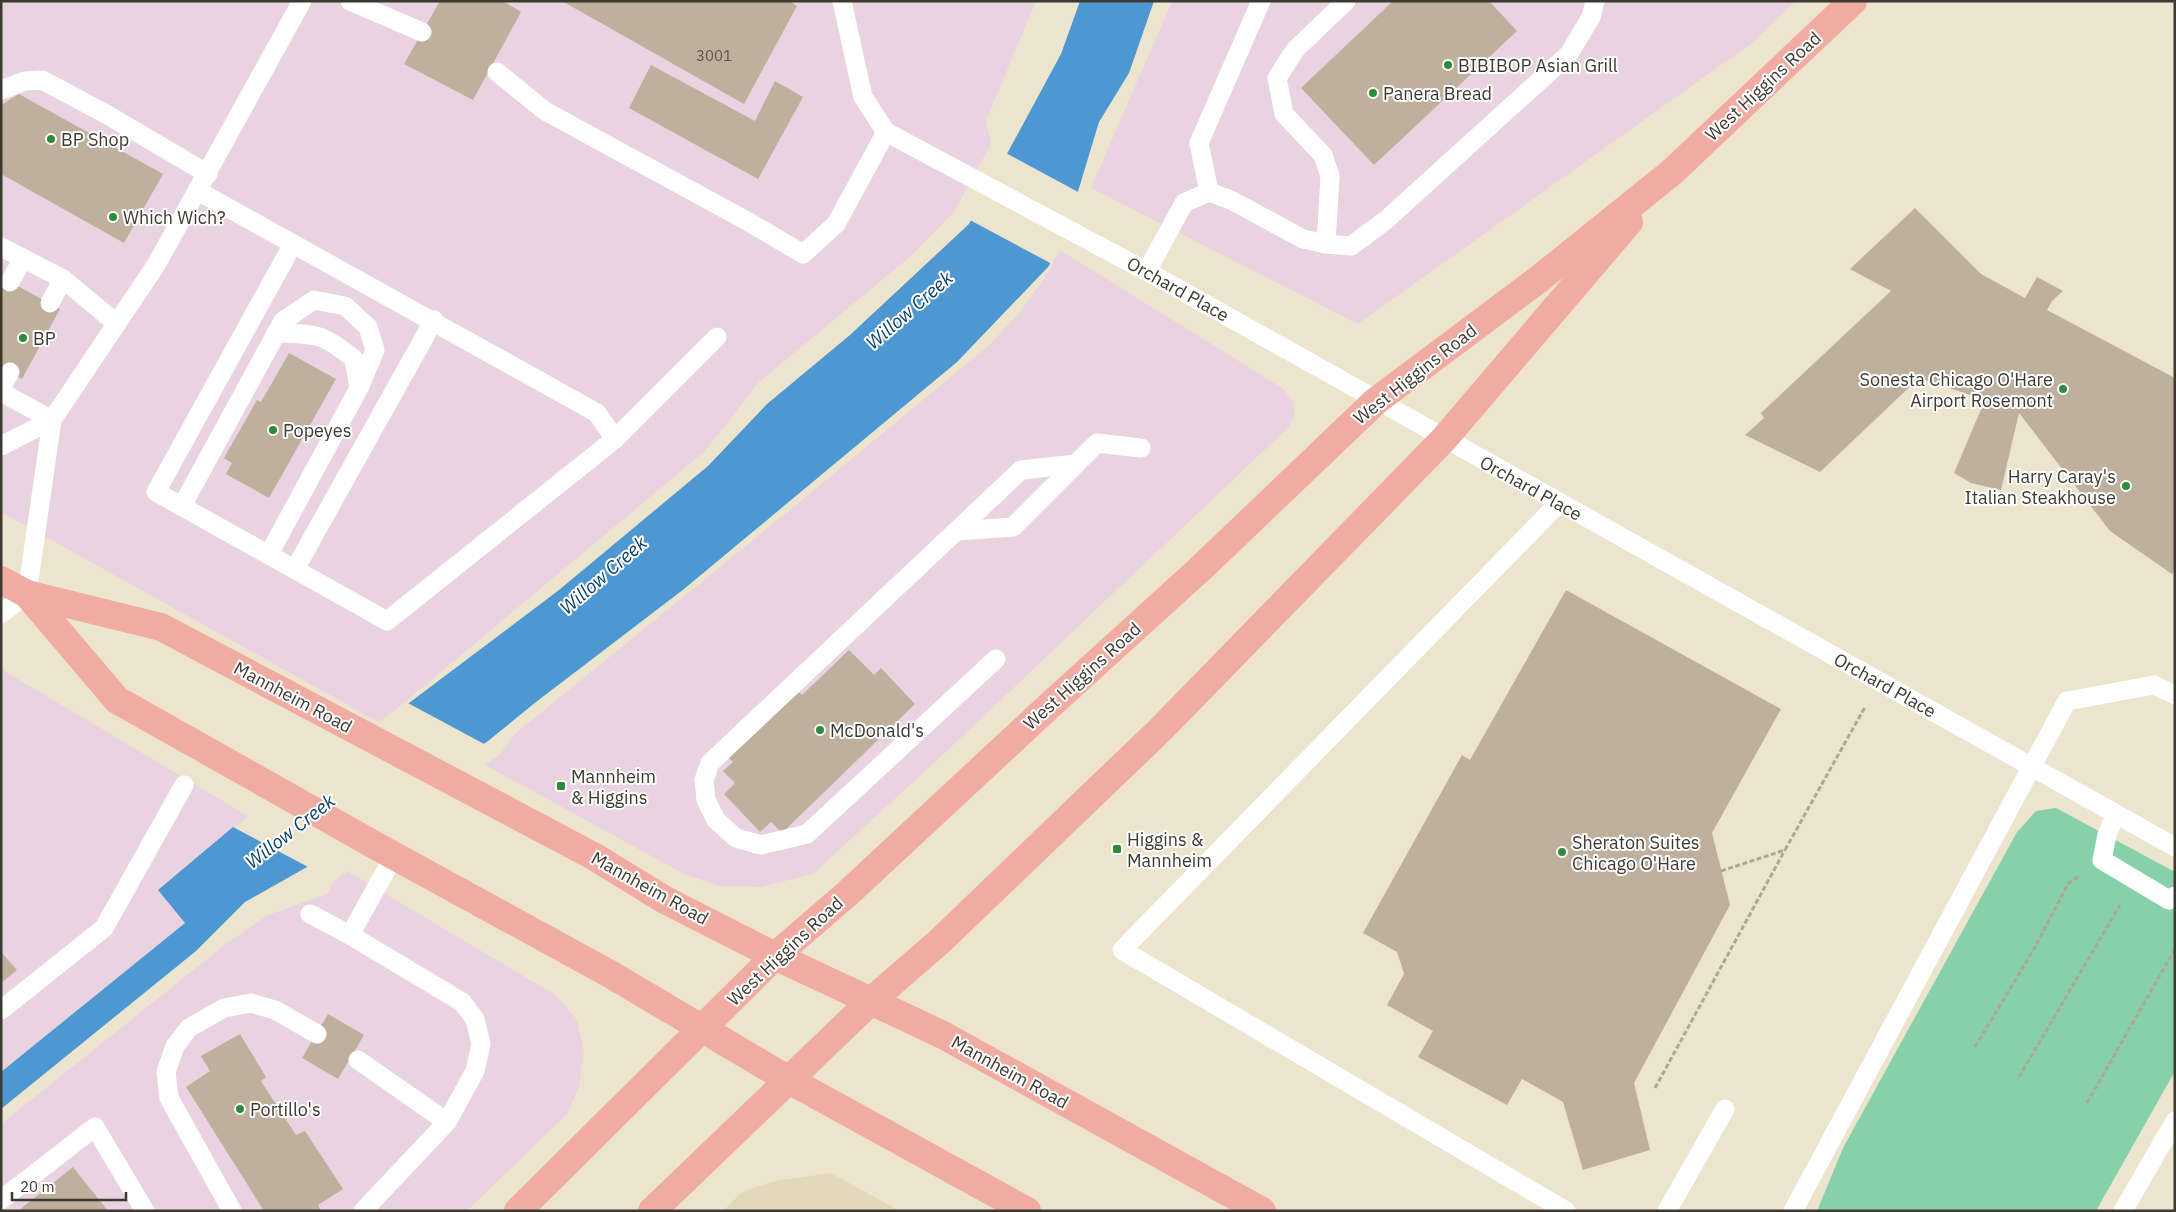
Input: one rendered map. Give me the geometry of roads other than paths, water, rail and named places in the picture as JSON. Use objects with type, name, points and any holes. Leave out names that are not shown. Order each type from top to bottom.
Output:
[{"type":"main road","name":"West Higgins Road","points":[[518,1211],[775,956],[848,893],[1041,713],[1200,570],[1376,401],[1539,279],[1672,172],[1854,1]]},
{"type":"main road","name":"West Higgins Road","points":[[652,1211],[872,1000],[939,942],[1161,729],[1444,439],[1672,172]]},
{"type":"main road","name":"Mannheim Road","points":[[1,580],[27,594],[161,627],[595,857],[665,900],[775,956],[944,1035],[1262,1211]]},
{"type":"main road","name":"Mannheim Road","points":[[27,594],[117,700],[704,1028],[789,1080],[1027,1211]]},
{"type":"lane","points":[[1,614],[27,594],[52,420],[156,265],[302,1]]},
{"type":"lane","points":[[350,1],[422,32]]},
{"type":"lane","points":[[497,72],[545,111],[747,220],[803,254],[836,224],[886,132],[863,97],[842,1]]},
{"type":"lane","points":[[1209,192],[1199,143],[1261,1]]},
{"type":"lane","points":[[1326,244],[1330,176],[1324,155],[1284,114],[1277,78],[1295,50],[1346,1]]},
{"type":"lane","points":[[1147,272],[1184,204],[1209,192],[1231,200],[1303,239],[1326,244],[1351,246],[1386,220],[1569,54],[1591,17],[1595,1]]},
{"type":"lane","points":[[1,90],[25,81],[42,80],[106,114],[208,174]]},
{"type":"lane","name":"Orchard Place","points":[[886,132],[1147,272],[2175,847]]},
{"type":"lane","points":[[198,191],[434,320],[597,413],[615,439]]},
{"type":"lane","points":[[294,244],[156,492],[388,621],[615,439],[717,337]]},
{"type":"lane","points":[[1,246],[63,279],[116,323]]},
{"type":"lane","points":[[10,282],[23,258]]},
{"type":"lane","points":[[50,303],[63,279]]},
{"type":"lane","points":[[182,506],[283,321],[314,300],[345,306],[368,327],[375,350],[359,388],[270,554]]},
{"type":"lane","points":[[295,569],[434,320]]},
{"type":"lane","points":[[276,333],[312,334],[333,342],[354,359],[359,388]]},
{"type":"lane","points":[[1,392],[52,420]]},
{"type":"lane","points":[[1,446],[52,420]]},
{"type":"lane","points":[[956,531],[1013,527],[1097,443],[1141,448]]},
{"type":"lane","points":[[996,659],[806,834],[762,845],[736,838],[716,820],[706,800],[704,780],[710,763],[1021,470],[1076,464]]},
{"type":"lane","points":[[1559,503],[1122,950],[1566,1211]]},
{"type":"lane","points":[[1793,1211],[2067,701],[2154,685],[2175,696]]},
{"type":"lane","points":[[1,1010],[104,928],[184,785]]},
{"type":"lane","points":[[2116,814],[2107,836],[2102,860],[2169,900],[2175,896]]},
{"type":"lane","points":[[350,935],[386,851]]},
{"type":"lane","points":[[310,914],[350,935],[462,1002],[475,1019],[481,1044],[475,1070],[447,1122],[363,1211]]},
{"type":"lane","points":[[232,1211],[169,1098],[166,1072],[175,1046],[189,1028],[224,1008],[251,1003],[275,1010],[317,1034]]},
{"type":"lane","points":[[358,1060],[447,1122]]},
{"type":"lane","points":[[1667,1211],[1725,1109]]},
{"type":"lane","points":[[2123,1211],[2175,1122]]},
{"type":"lane","points":[[1,1200],[95,1127],[145,1211]]},
{"type":"water","name":"Willow Creek","points":[[1080,1],[1154,1],[1129,73],[1099,122],[1079,188],[1049,266],[957,362],[684,589],[488,741],[307,867],[245,902],[196,951],[1,1109],[1,1072],[185,923],[158,890],[233,827],[241,826],[559,590],[708,466],[767,404],[850,335],[969,224],[1061,54]]},
{"type":"place","name":"BIBIBOP Asian Grill","points":[[1448,65]]},
{"type":"place","name":"Panera Bread","points":[[1373,93]]},
{"type":"place","name":"BP Shop","points":[[51,139]]},
{"type":"place","name":"Which Wich?","points":[[113,217]]},
{"type":"place","name":"BP","points":[[23,338]]},
{"type":"place","name":"Sonesta Chicago O'Hare Airport Rosemont","points":[[2063,389]]},
{"type":"place","name":"Popeyes","points":[[273,430]]},
{"type":"place","name":"Harry Caray's Italian Steakhouse","points":[[2126,486]]},
{"type":"place","name":"McDonald's","points":[[820,730]]},
{"type":"place","name":"Mannheim & Higgins","points":[[561,786]]},
{"type":"place","name":"Higgins & Mannheim","points":[[1117,849]]},
{"type":"place","name":"Sheraton Suites Chicago O'Hare","points":[[1562,852]]},
{"type":"place","name":"Portillo's","points":[[240,1109]]}]
